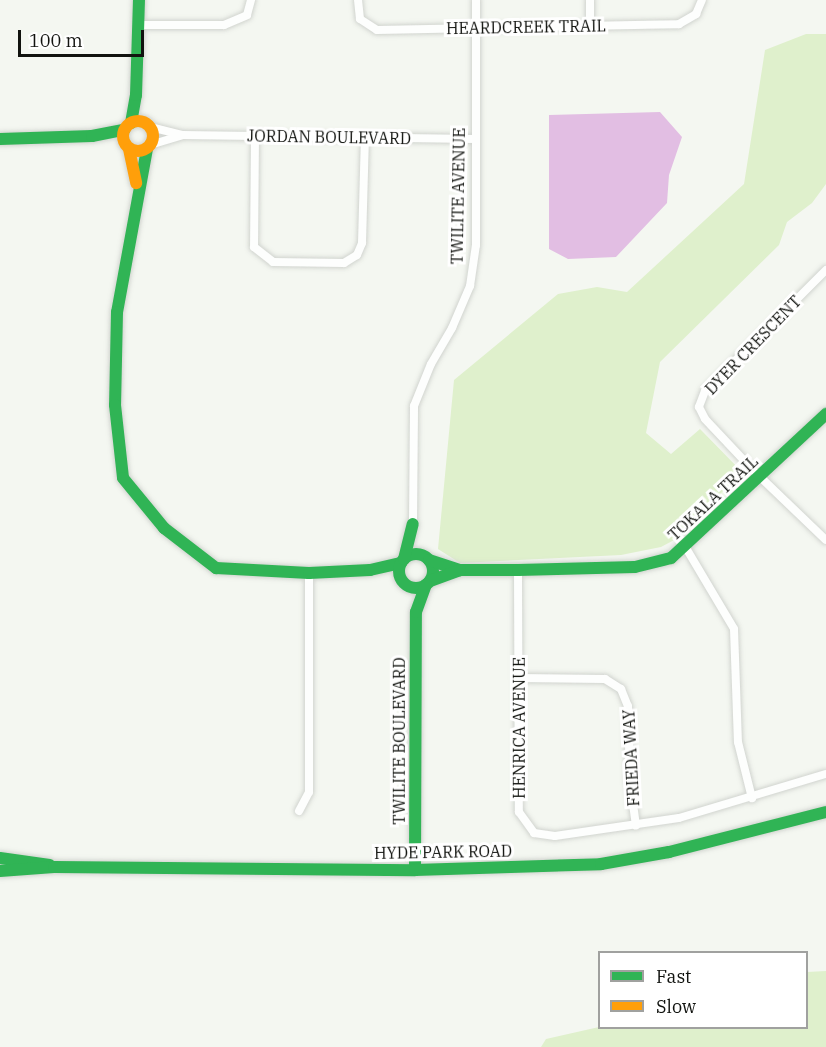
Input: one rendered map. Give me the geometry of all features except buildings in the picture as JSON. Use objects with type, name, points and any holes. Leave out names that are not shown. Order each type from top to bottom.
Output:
[{"type":"street","points":[[137,187],[127,147],[137,125],[139,0]]},
{"type":"street","points":[[139,26],[224,25],[247,15],[251,0]]},
{"type":"street","name":"HEARDCREEK TRAIL","points":[[358,0],[360,19],[369,28],[476,29],[679,24],[696,14],[702,0]]},
{"type":"street","name":"TWILITE AVENUE","points":[[402,561],[413,524],[414,406],[431,364],[453,328],[470,286],[476,245],[476,0]]},
{"type":"street","points":[[590,0],[590,26]]},
{"type":"street","points":[[0,138],[92,136],[137,125],[153,136],[137,187],[117,312],[115,405],[123,478],[164,528],[216,568],[309,573],[370,570],[402,561],[414,554],[427,558],[433,571],[428,583],[415,588],[370,570]]},
{"type":"street","name":"JORDAN BOULEVARD","points":[[137,125],[182,135],[476,139]]},
{"type":"street","name":"JORDAN BOULEVARD","points":[[149,147],[182,135]]},
{"type":"street","points":[[92,136],[127,147],[149,147]]},
{"type":"street","points":[[255,136],[254,247],[273,262],[344,263],[357,255],[362,243],[365,138]]},
{"type":"street","name":"DYER CRESCENT","points":[[760,477],[705,419],[700,401],[705,391],[826,270]]},
{"type":"street","name":"TOKALA TRAIL","points":[[427,558],[460,570],[518,570],[635,567],[671,558],[686,548],[826,414]]},
{"type":"street","points":[[760,477],[826,540]]},
{"type":"street","name":"TWILITE AVENUE","points":[[413,524],[427,558]]},
{"type":"street","points":[[686,548],[734,628],[738,742],[752,798]]},
{"type":"street","points":[[402,561],[403,582]]},
{"type":"street","name":"TOKALA TRAIL","points":[[428,583],[460,570]]},
{"type":"street","name":"HENRICA AVENUE","points":[[518,570],[519,812],[528,828],[555,836],[636,826],[752,798],[826,774]]},
{"type":"street","points":[[299,811],[309,792],[309,573]]},
{"type":"street","name":"TWILITE BOULEVARD","points":[[403,582],[416,612]]},
{"type":"street","name":"TWILITE BOULEVARD","points":[[415,870],[416,612],[428,583]]},
{"type":"street","name":"FRIEDA WAY","points":[[519,678],[605,679],[621,689],[628,706],[630,782],[636,826]]},
{"type":"street","name":"HYDE PARK ROAD","points":[[0,871],[54,867],[415,870],[550,868],[628,861],[826,812]]},
{"type":"street","name":"HYDE PARK ROAD","points":[[0,858],[54,867]]},
{"type":"green space","points":[[806,34],[826,34],[826,184],[812,203],[787,222],[779,245],[660,362],[646,433],[671,454],[700,429],[747,477],[691,531],[661,547],[621,555],[460,563],[438,549],[454,380],[558,294],[597,287],[627,292],[744,184],[765,50]]},
{"type":"green space","points":[[826,971],[826,1047],[541,1047],[546,1039],[598,1027],[808,1029],[808,972]]},
{"type":"shaded area","points":[[660,112],[682,137],[669,175],[667,203],[616,257],[568,259],[549,249],[549,115]]},
{"type":"traffic: fast","points":[[131,123],[136,95],[139,0]]},
{"type":"traffic: fast","points":[[0,139],[92,136],[124,130]]},
{"type":"traffic: fast","points":[[147,149],[117,312],[115,405],[123,478],[164,528],[216,568],[309,573],[370,570],[401,563]]},
{"type":"traffic: fast","points":[[429,560],[460,570],[518,570],[635,567],[671,558],[826,414]]},
{"type":"traffic: fast","points":[[404,559],[413,524]]},
{"type":"traffic: fast","points":[[416,554],[428,559],[433,571],[428,583],[416,588],[404,583],[399,571],[404,559],[416,554]]},
{"type":"traffic: fast","points":[[430,581],[460,570]]},
{"type":"traffic: fast","points":[[415,870],[416,612],[426,585]]},
{"type":"traffic: fast","points":[[0,871],[54,867],[415,870],[601,864],[669,852],[826,812]]},
{"type":"traffic: fast","points":[[0,858],[50,865]]},
{"type":"traffic: slow","points":[[138,121],[149,125],[153,136],[149,147],[138,151],[127,147],[123,136],[127,125],[138,121]]},
{"type":"traffic: slow","points":[[129,149],[136,183]]}]
